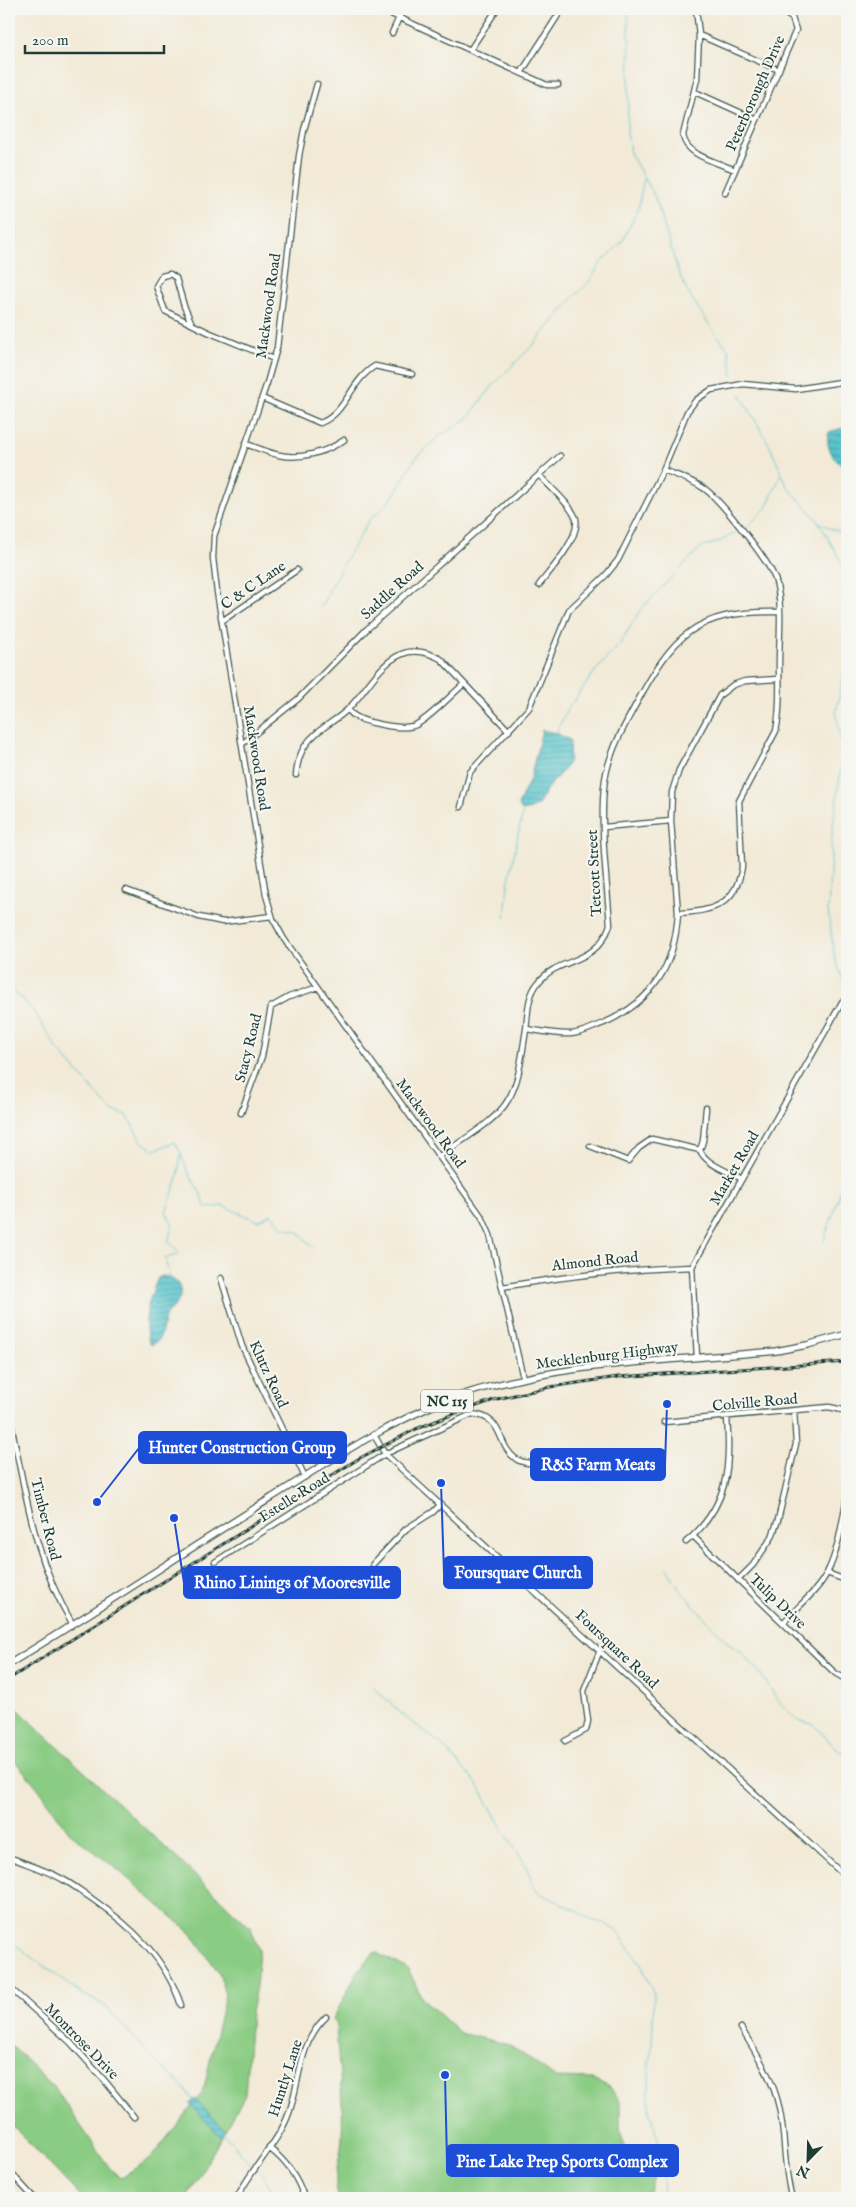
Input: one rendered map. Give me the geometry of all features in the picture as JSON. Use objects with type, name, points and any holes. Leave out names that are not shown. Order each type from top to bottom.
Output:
[{"type":"main road","name":"Mecklenburg Highway","points":[[72,1624],[305,1476],[374,1435],[420,1411],[454,1398],[523,1378],[565,1370],[776,1351],[847,1334]]},
{"type":"main road","name":"NC 115","points":[[9,1664],[72,1624]]},
{"type":"street","points":[[380,9],[547,85],[558,85]]},
{"type":"street","points":[[392,33],[403,9]]},
{"type":"street","points":[[470,50],[497,9]]},
{"type":"street","points":[[520,73],[562,9]]},
{"type":"street","points":[[696,9],[699,60],[695,92],[683,134],[684,140],[687,147],[694,152],[735,170]]},
{"type":"street","name":"Peterborough Drive","points":[[725,193],[796,30],[792,18],[778,9]]},
{"type":"street","points":[[699,35],[779,70]]},
{"type":"street","name":"Mackwood Road","points":[[317,84],[299,156],[274,359],[214,536],[213,558],[222,621],[266,895],[272,916],[284,939],[482,1217],[490,1235],[523,1378]]},
{"type":"street","points":[[695,92],[757,120]]},
{"type":"street","points":[[192,324],[176,278],[170,274],[162,276],[156,286],[165,312],[192,324],[274,359]]},
{"type":"street","points":[[262,398],[320,423],[329,420],[341,409],[355,384],[367,371],[375,366],[412,374]]},
{"type":"street","points":[[460,807],[470,772],[529,708],[569,610],[606,575],[618,560],[663,470],[687,412],[696,400],[711,390],[750,384],[796,389],[847,381]]},
{"type":"street","points":[[245,444],[280,456],[303,456],[335,446],[344,440]]},
{"type":"street","name":"Saddle Road","points":[[242,744],[310,688],[368,629],[560,456]]},
{"type":"street","points":[[663,470],[704,488],[724,509],[773,572],[777,588],[779,612],[778,720],[776,731],[739,800],[742,867],[737,886],[726,900],[710,910],[678,913]]},
{"type":"street","points":[[539,475],[571,510],[576,520],[575,531],[569,544],[539,585]]},
{"type":"street","name":"C & C Lane","points":[[222,621],[297,570]]},
{"type":"street","name":"Tetcott Street","points":[[440,1156],[488,1122],[505,1104],[516,1079],[530,997],[539,981],[555,970],[593,952],[606,935],[610,925],[604,826],[604,786],[613,750],[641,694],[669,650],[683,636],[712,619],[745,612],[779,612]]},
{"type":"street","points":[[296,775],[298,759],[306,744],[348,709],[378,672],[396,657],[410,652],[429,653],[442,659],[509,730]]},
{"type":"street","points":[[526,1029],[557,1034],[579,1033],[611,1020],[635,1005],[654,987],[667,966],[675,943],[678,913],[671,821],[672,792],[679,770],[720,695],[733,685],[745,681],[779,679]]},
{"type":"street","points":[[348,709],[351,714],[365,721],[387,726],[412,726],[422,722],[464,684]]},
{"type":"street","points":[[604,826],[671,821]]},
{"type":"street","points":[[126,890],[199,917],[224,922],[272,916]]},
{"type":"street","name":"Stacy Road","points":[[241,1113],[262,1056],[272,1008],[288,998],[318,986]]},
{"type":"street","name":"Market Road","points":[[692,1267],[842,1002]]},
{"type":"street","points":[[706,1108],[703,1142],[700,1150],[702,1156],[742,1179]]},
{"type":"street","points":[[590,1146],[628,1161],[639,1148],[652,1139],[700,1150]]},
{"type":"street","points":[[692,1267],[697,1357]]},
{"type":"street","name":"Almond Road","points":[[502,1287],[632,1268],[692,1267]]},
{"type":"street","name":"Klutz Road","points":[[221,1278],[242,1346],[305,1476]]},
{"type":"street","name":"Colville Road","points":[[664,1422],[829,1407],[847,1411]]},
{"type":"street","points":[[738,1580],[753,1564],[772,1537],[778,1520],[796,1444],[794,1411]]},
{"type":"street","name":"Estelle Road","points":[[216,1562],[385,1454],[472,1414],[488,1418],[495,1424],[515,1458],[527,1463],[551,1463]]},
{"type":"street","name":"Timber Road","points":[[9,1415],[39,1553],[53,1589],[72,1624]]},
{"type":"street","points":[[686,1542],[709,1518],[721,1497],[730,1454],[727,1417]]},
{"type":"street","name":"Foursquare Road","points":[[374,1435],[385,1454],[847,1878]]},
{"type":"street","points":[[782,1622],[819,1584],[827,1573],[833,1559],[847,1496]]},
{"type":"street","points":[[373,1564],[406,1529],[433,1512],[440,1505]]},
{"type":"street","points":[[840,1529],[847,1531]]},
{"type":"street","name":"Tulip Drive","points":[[693,1536],[835,1672],[845,1679]]},
{"type":"street","points":[[827,1573],[847,1578]]},
{"type":"street","points":[[565,1741],[586,1730],[588,1721],[584,1691],[600,1650]]},
{"type":"street","points":[[845,1679],[847,1671]]},
{"type":"street","points":[[9,1858],[62,1878],[126,1924],[148,1945],[163,1966],[177,1992],[181,2005]]},
{"type":"street","name":"Montrose Drive","points":[[9,1986],[70,2042],[134,2117]]},
{"type":"street","name":"Huntly Lane","points":[[237,2198],[245,2182],[284,2126],[289,2113],[299,2065],[316,2028],[326,2017]]},
{"type":"street","points":[[741,2028],[767,2071],[779,2106],[787,2182],[792,2198]]},
{"type":"street","points":[[269,2148],[290,2167],[304,2198]]},
{"type":"street","points":[[9,2171],[34,2198]]},
{"type":"green space","points":[[9,1701],[251,1928],[259,1950],[256,1986],[251,2013],[245,2095],[187,2198],[82,2198],[9,2122],[9,2043],[56,2090],[109,2167],[120,2178],[151,2158],[203,2092],[225,1995],[219,1973],[192,1934],[118,1870],[69,1832],[38,1788],[9,1754]]},
{"type":"green space","points":[[375,1952],[408,1969],[422,1998],[460,2033],[510,2045],[556,2078],[593,2079],[610,2087],[620,2102],[620,2127],[623,2145],[655,2175],[646,2198],[339,2198],[336,2176],[342,2138],[342,2110],[336,2026],[333,2019],[358,1971]]},
{"type":"water","points":[[847,427],[847,471],[838,463],[829,449],[828,438],[829,432]]},
{"type":"water","points":[[542,730],[556,733],[570,740],[569,760],[565,768],[546,790],[539,804],[531,809],[522,811],[518,805],[530,779]]},
{"type":"water","points":[[162,1276],[173,1279],[177,1283],[180,1296],[178,1302],[169,1310],[166,1316],[160,1338],[153,1344],[150,1344],[146,1328],[147,1310],[158,1278]]},
{"type":"water","points":[[195,2099],[225,2130],[221,2137],[190,2104]]},
{"type":"waterway","points":[[628,9],[630,59],[627,132],[630,153],[655,197],[678,271],[686,289],[707,322],[728,349],[733,375]]},
{"type":"waterway","points":[[321,607],[340,569],[371,517],[381,511],[392,498],[415,459],[438,437],[467,419],[495,383],[533,345],[589,282],[601,263],[622,242],[638,209],[644,178]]},
{"type":"waterway","points":[[740,394],[769,444],[787,486],[818,521],[841,561],[846,574],[847,605]]},
{"type":"waterway","points":[[747,527],[766,508],[781,475]]},
{"type":"waterway","points":[[819,522],[829,528],[847,534]]},
{"type":"waterway","points":[[555,735],[567,710],[596,670],[620,644],[640,610],[701,547],[719,542],[735,533]]},
{"type":"waterway","points":[[847,615],[847,659],[836,713],[843,753],[832,834],[828,911],[835,959],[847,990]]},
{"type":"waterway","points":[[505,918],[508,885],[523,810]]},
{"type":"waterway","points":[[9,989],[22,998],[37,1016],[58,1050],[112,1111],[127,1115],[141,1141],[154,1150],[175,1142],[188,1172],[201,1193],[205,1208],[223,1206],[258,1221],[271,1214],[283,1227],[299,1232],[313,1248]]},
{"type":"waterway","points":[[170,1278],[165,1259],[180,1253],[168,1241],[173,1225],[166,1212],[178,1177],[181,1153]]},
{"type":"waterway","points":[[824,1241],[847,1172]]},
{"type":"waterway","points":[[667,1568],[680,1590],[712,1626],[758,1670],[779,1702],[798,1721],[813,1724],[835,1747],[847,1756]]},
{"type":"waterway","points":[[373,1687],[402,1714],[442,1745],[478,1785],[503,1830],[522,1859],[532,1884],[539,1893],[617,1931],[641,1964],[654,1994],[652,2048],[649,2062],[649,2110],[658,2139],[663,2168],[664,2198]]},
{"type":"waterway","points":[[9,1940],[79,1992],[105,2006],[157,2063],[181,2084],[193,2100]]},
{"type":"waterway","points":[[223,2133],[254,2167]]},
{"type":"waterway","points":[[257,2169],[268,2182],[274,2198]]},
{"type":"railway","points":[[9,1679],[358,1459],[416,1429],[456,1413],[497,1399],[550,1387],[618,1377],[847,1362]]},
{"type":"place","name":"R&S Farm Meats","points":[[667,1404]]},
{"type":"place","name":"Foursquare Church","points":[[441,1483]]},
{"type":"place","name":"Hunter Construction Group","points":[[97,1502]]},
{"type":"place","name":"Rhino Linings of Mooresville","points":[[174,1518]]},
{"type":"place","name":"Pine Lake Prep Sports Complex","points":[[445,2075]]}]
